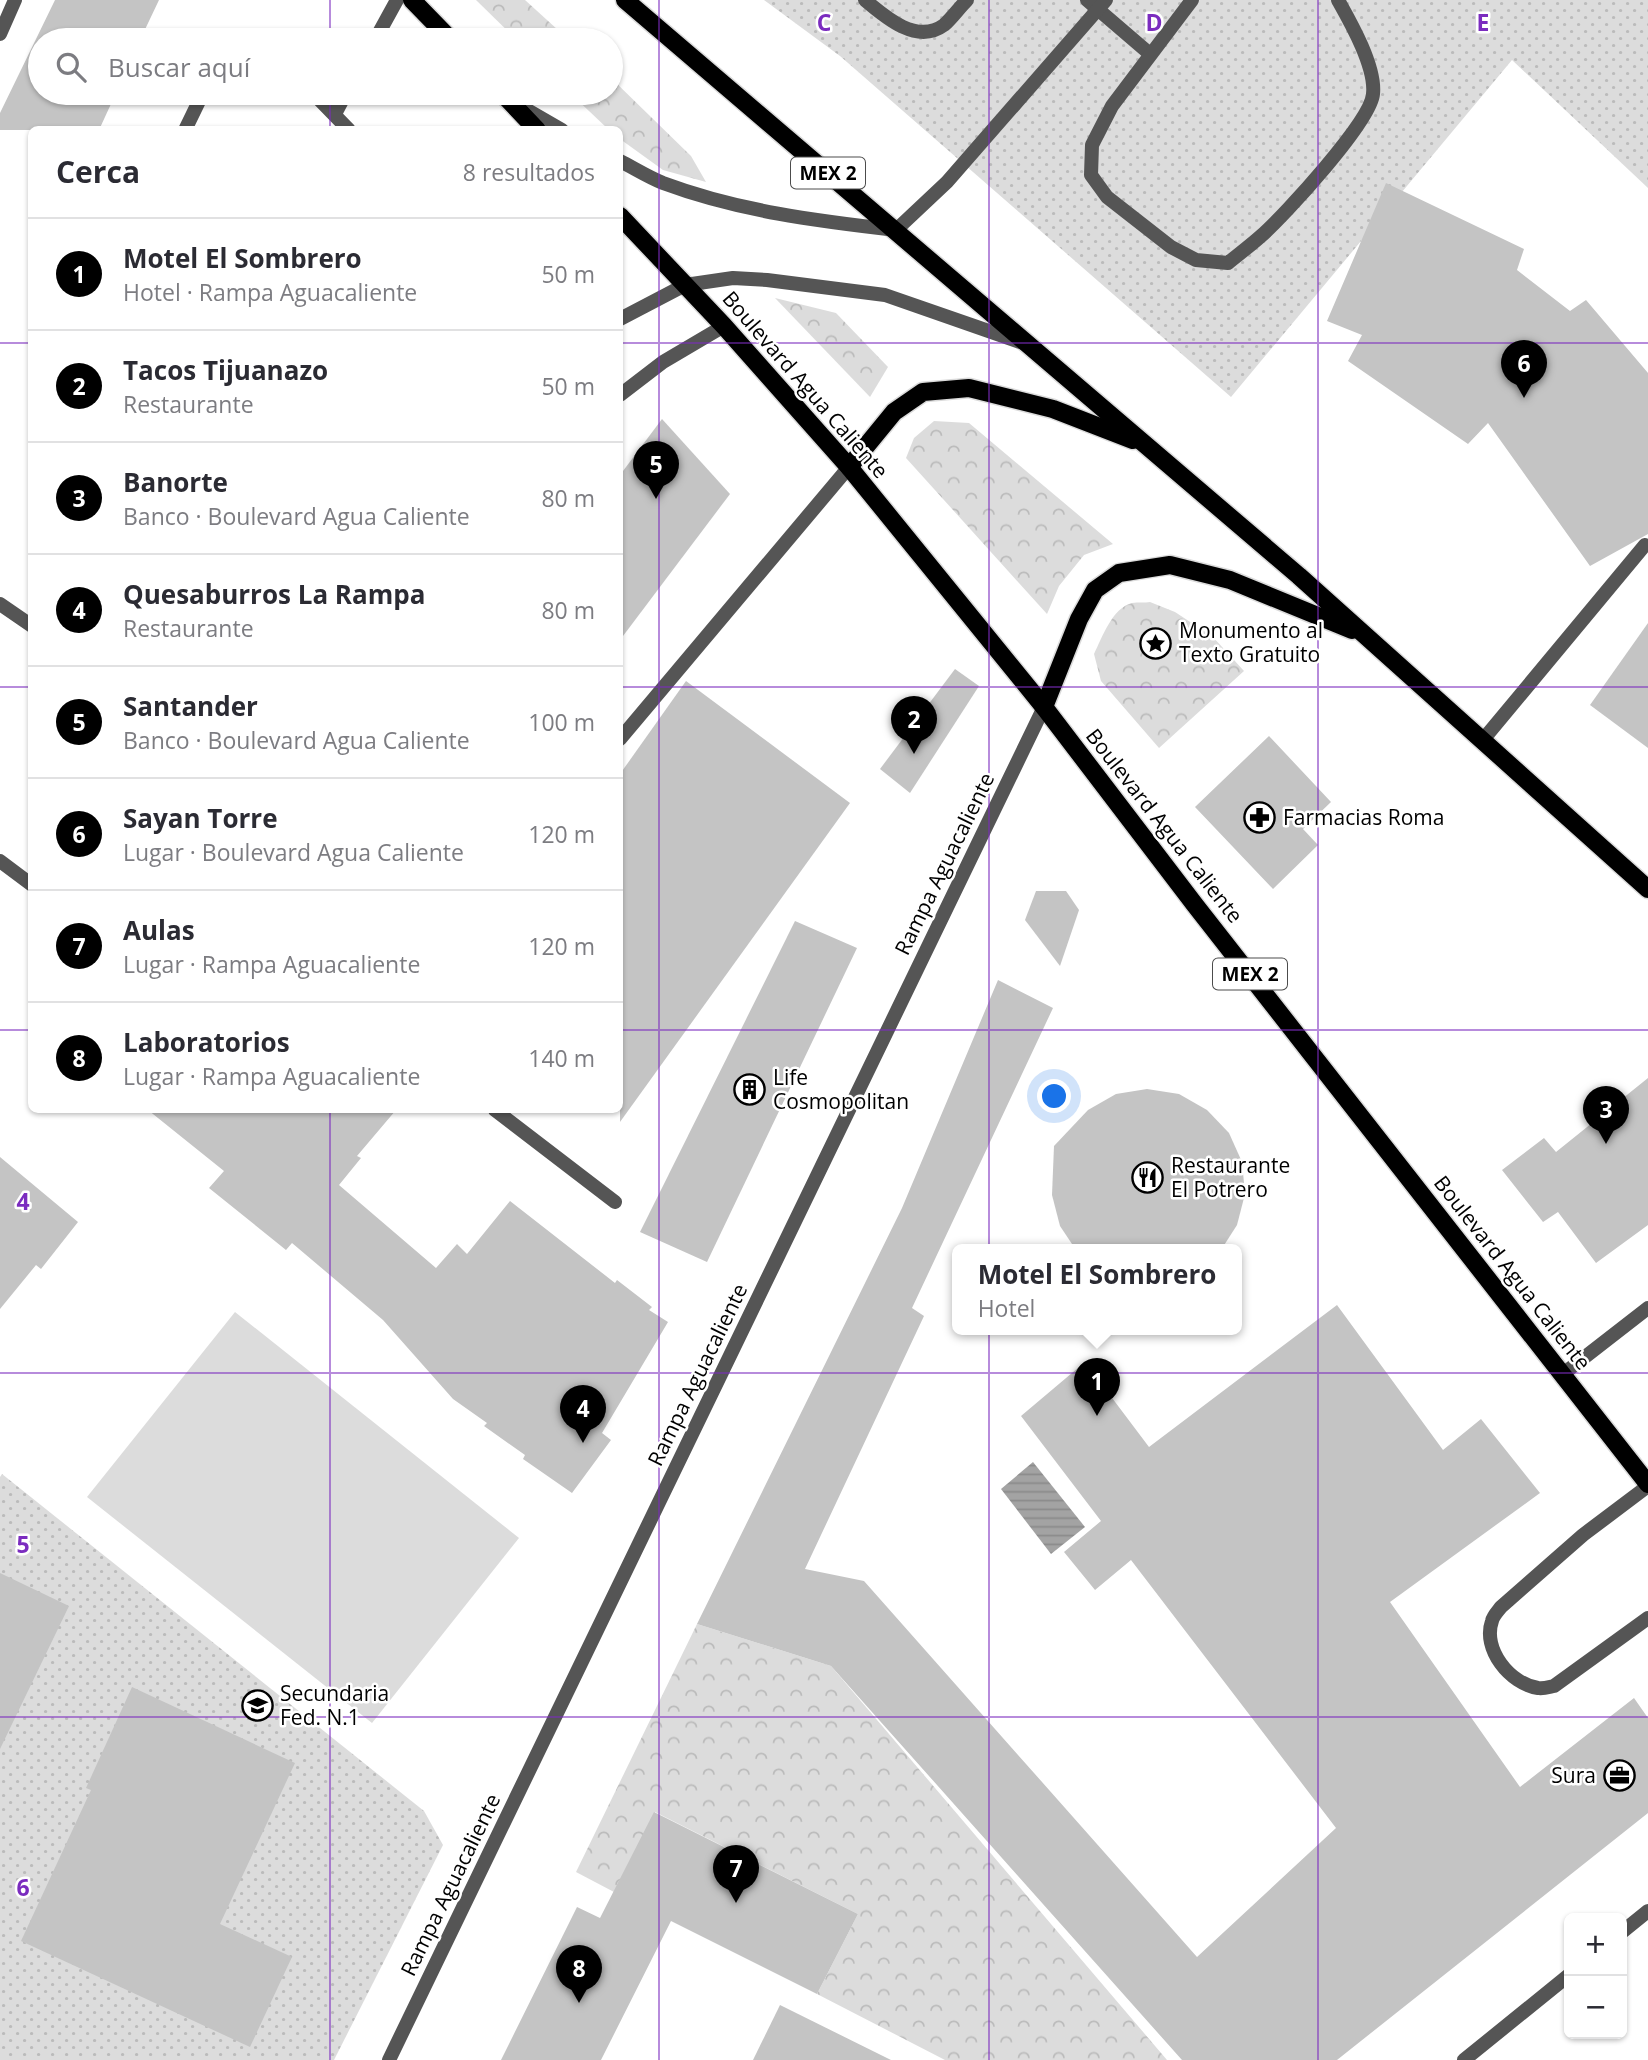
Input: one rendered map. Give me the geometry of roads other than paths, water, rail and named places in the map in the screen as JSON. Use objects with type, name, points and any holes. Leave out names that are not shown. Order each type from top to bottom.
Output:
[{"type":"main road","points":[[412,0],[439,28]]},
{"type":"main road","name":"MEX 2","points":[[625,0],[1148,446],[1648,889]]},
{"type":"main road","points":[[513,105],[533,126]]},
{"type":"main road","name":"Boulevard Agua Caliente","points":[[623,219],[724,326],[849,467],[1044,707],[1648,1485]]},
{"type":"main road","points":[[849,467],[894,412],[923,392],[969,388],[1053,409],[1148,446]]},
{"type":"main road","points":[[1044,707],[1079,619],[1096,590],[1119,573],[1170,565],[1230,580],[1364,635]]},
{"type":"street","points":[[0,34],[15,0]]},
{"type":"street","points":[[382,28],[397,0]]},
{"type":"street","points":[[865,0],[904,28],[922,32],[942,26],[967,0]]},
{"type":"street","points":[[1192,0],[1112,106],[1092,145],[1091,175],[1107,197],[1171,247],[1196,260],[1228,262],[1262,235],[1336,154],[1367,113],[1373,95],[1372,79],[1356,30],[1338,0]]},
{"type":"street","points":[[623,163],[663,183],[743,206],[804,220],[896,230],[947,182],[1097,3],[1150,54]]},
{"type":"street","points":[[186,126],[197,105]]},
{"type":"street","points":[[326,105],[346,126]]},
{"type":"street","points":[[335,114],[340,105]]},
{"type":"street","points":[[521,105],[555,126]]},
{"type":"street","points":[[623,317],[685,285],[744,278],[885,295],[1031,346]]},
{"type":"street","points":[[623,393],[653,369],[724,326]]},
{"type":"street","points":[[623,735],[849,467]]},
{"type":"street","points":[[1482,741],[1645,545]]},
{"type":"street","points":[[0,604],[28,623]]},
{"type":"street","name":"Rampa Aguacaliente","points":[[389,2060],[1044,707]]},
{"type":"street","points":[[0,861],[28,882]]},
{"type":"street","points":[[499,1113],[615,1202]]},
{"type":"street","points":[[1563,1374],[1648,1308]]},
{"type":"street","points":[[1648,1485],[1583,1535],[1501,1607],[1492,1620],[1490,1636],[1494,1652],[1510,1675],[1524,1684],[1540,1689],[1554,1686],[1648,1618]]},
{"type":"street","points":[[1627,1929],[1648,1911]]},
{"type":"street","points":[[1464,2060],[1568,1976]]},
{"type":"place","name":"Sayan Torre","points":[[1524,398]]},
{"type":"place","name":"Santander","points":[[656,499]]},
{"type":"place","name":"Monumento al Texto Gratuito","points":[[1156,643]]},
{"type":"place","name":"Tacos Tijuanazo","points":[[914,754]]},
{"type":"place","name":"Farmacias Roma","points":[[1260,818]]},
{"type":"place","name":"Life Cosmopolitan","points":[[750,1090]]},
{"type":"place","name":"Banorte","points":[[1606,1144]]},
{"type":"place","name":"Restaurante El Potrero","points":[[1148,1178]]},
{"type":"place","name":"Motel El Sombrero","points":[[1097,1416]]},
{"type":"place","name":"Quesaburros La Rampa","points":[[583,1443]]},
{"type":"place","name":"Secundaria Fed. N.1","points":[[257,1706]]},
{"type":"place","name":"Sura","points":[[1619,1776]]},
{"type":"place","name":"Aulas","points":[[736,1903]]},
{"type":"place","name":"Laboratorios","points":[[579,2003]]}]
